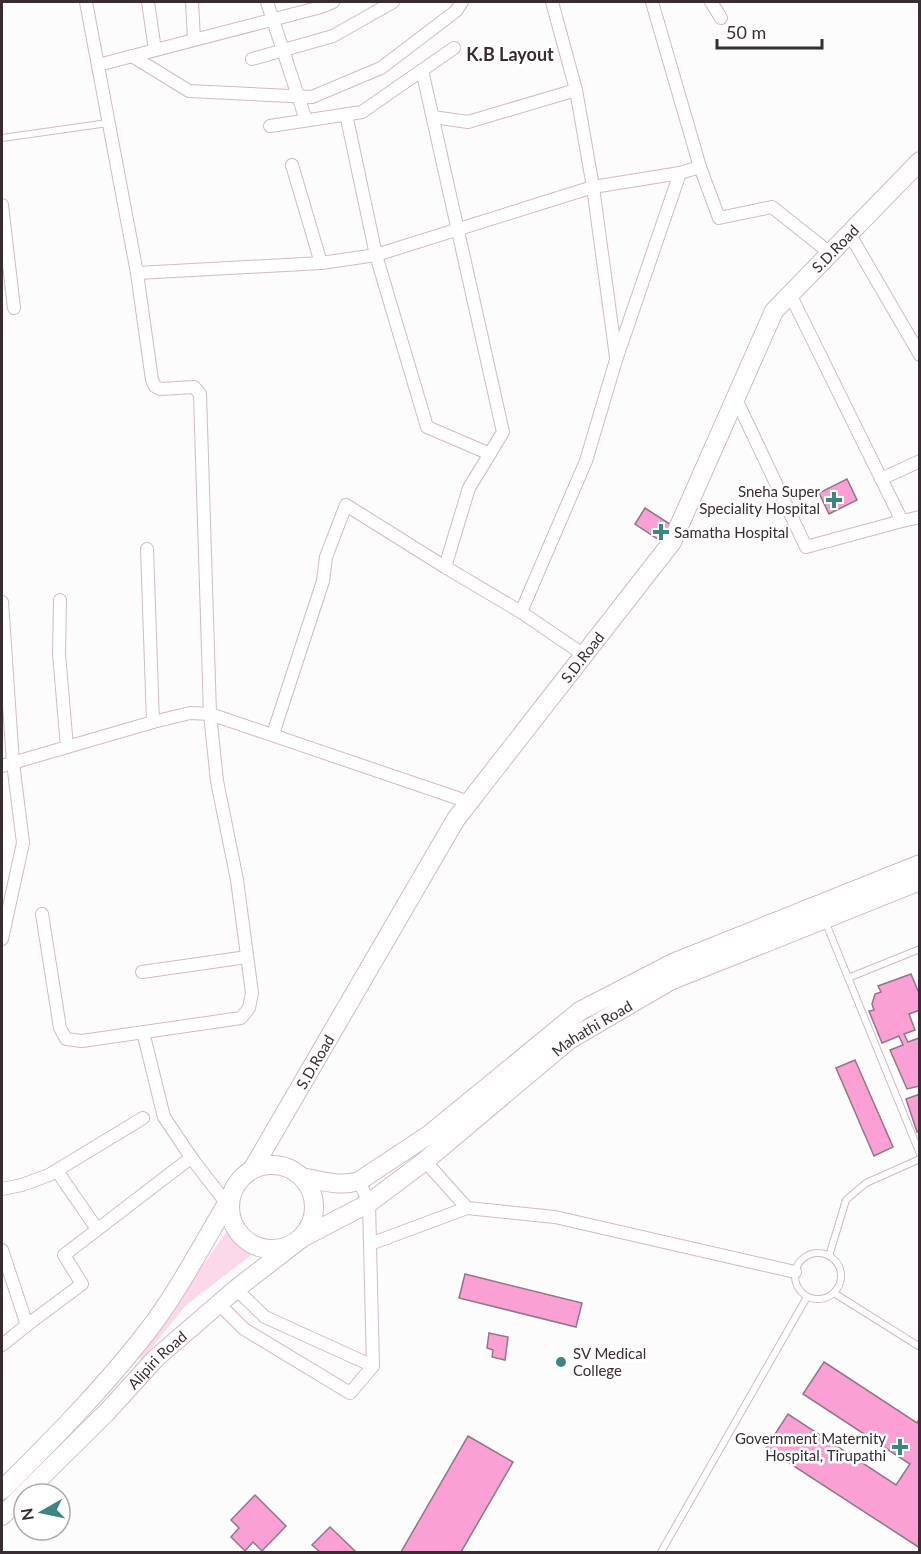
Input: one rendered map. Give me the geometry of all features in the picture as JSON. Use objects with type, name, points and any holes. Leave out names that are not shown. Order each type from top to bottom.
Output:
[{"type":"street","points":[[42,914],[60,1028],[66,1039],[82,1041],[241,1018],[249,1008],[252,993],[237,880],[217,781],[210,714],[200,394],[194,387],[160,389],[152,380],[137,273],[86,2]]},
{"type":"street","points":[[148,2],[155,50]]},
{"type":"street","points":[[192,2],[195,39]]},
{"type":"street","points":[[267,2],[306,120]]},
{"type":"street","points":[[98,65],[333,2]]},
{"type":"street","points":[[252,59],[333,36],[393,2]]},
{"type":"street","points":[[132,56],[189,91],[312,97],[381,68],[456,11],[462,2]]},
{"type":"street","points":[[552,2],[576,90],[593,187],[616,360]]},
{"type":"street","points":[[652,2],[700,167],[719,218],[772,207],[830,253]]},
{"type":"street","points":[[711,2],[722,18]]},
{"type":"street","points":[[270,126],[362,112],[454,48]]},
{"type":"street","points":[[422,70],[503,432],[469,488],[445,567]]},
{"type":"street","points":[[433,117],[468,122],[576,90]]},
{"type":"street","points":[[346,114],[376,255],[428,427],[490,454]]},
{"type":"street","name":"S.D.Road","points":[[253,1168],[456,819],[672,542],[774,311],[920,161]]},
{"type":"street","points":[[292,165],[321,263]]},
{"type":"street","points":[[137,273],[321,263],[376,255],[593,187],[680,173],[700,167]]},
{"type":"street","points":[[521,612],[586,461],[616,360],[680,173]]},
{"type":"street","points":[[2,205],[14,308]]},
{"type":"street","points":[[849,233],[919,355]]},
{"type":"street","points":[[790,294],[902,521]]},
{"type":"street","points":[[735,399],[806,547],[920,517]]},
{"type":"street","points":[[882,479],[920,461]]},
{"type":"street","points":[[273,734],[323,581],[326,557],[346,505],[521,612],[584,655]]},
{"type":"street","points":[[147,549],[153,722]]},
{"type":"street","points":[[60,600],[59,654],[68,747]]},
{"type":"street","points":[[2,602],[7,764],[23,843],[2,939]]},
{"type":"street","points":[[7,764],[153,722],[190,713],[210,714],[469,802]]},
{"type":"street","name":"Mahathi Road","points":[[359,1181],[430,1134],[580,1011],[920,864]]},
{"type":"street","name":"Mahathi Road","points":[[302,1238],[369,1203],[424,1161],[568,1040],[679,969],[824,918],[920,881]]},
{"type":"street","points":[[142,972],[247,957]]},
{"type":"street","points":[[142,1032],[164,1118],[194,1160],[228,1201]]},
{"type":"street","points":[[2,1189],[22,1185],[57,1170],[143,1118]]},
{"type":"street","points":[[2,1345],[82,1284],[64,1255],[188,1160],[194,1160]]},
{"type":"street","points":[[424,1161],[467,1208]]},
{"type":"street","points":[[266,1164],[279,1164],[292,1169],[310,1188],[314,1201],[313,1215],[302,1238],[277,1249],[264,1249],[240,1236],[233,1225],[228,1201],[238,1180],[253,1168],[266,1164]]},
{"type":"street","points":[[57,1170],[97,1230]]},
{"type":"street","points":[[219,1304],[244,1329],[350,1393],[373,1366],[369,1203],[359,1181],[337,1184],[302,1177]]},
{"type":"street","name":"Alipiri Road","points":[[2,1490],[53,1440],[140,1342],[176,1291],[228,1201]]},
{"type":"street","points":[[370,1244],[467,1208],[555,1217],[795,1272]]},
{"type":"street","name":"Alipiri Road","points":[[36,1482],[107,1412],[156,1358],[236,1289],[302,1238]]},
{"type":"street","points":[[2,1250],[27,1325]]},
{"type":"street","points":[[236,1289],[265,1317],[373,1366]]},
{"type":"lane","points":[[2,138],[109,123]]},
{"type":"lane","points":[[824,918],[920,1154]]},
{"type":"lane","points":[[848,978],[920,949]]},
{"type":"lane","points":[[829,1256],[846,1200],[866,1183],[920,1159]]},
{"type":"lane","points":[[815,1253],[829,1256],[839,1266],[841,1274],[839,1288],[821,1299],[807,1297],[797,1286],[795,1272],[802,1259],[808,1255],[815,1253]]},
{"type":"lane","points":[[834,1293],[920,1347]]},
{"type":"lane","points":[[661,1552],[807,1297]]},
{"type":"shaded area","points":[[228,1229],[241,1243],[255,1252],[185,1306],[142,1360],[139,1358]]},
{"type":"building","points":[[847,479],[857,500],[829,514],[819,493]]},
{"type":"building","points":[[645,508],[676,528],[665,544],[635,524]]},
{"type":"building","points":[[911,974],[920,991],[920,1010],[909,1014],[915,1030],[904,1034],[908,1042],[919,1038],[920,1040],[920,1086],[907,1089],[890,1050],[903,1045],[899,1036],[882,1043],[869,1011],[874,1010],[872,1004],[875,994],[881,992],[878,986]]},
{"type":"building","points":[[855,1060],[893,1147],[874,1156],[836,1068]]},
{"type":"building","points":[[920,1094],[920,1131],[917,1132],[906,1099]]},
{"type":"building","points":[[465,1274],[582,1303],[576,1327],[459,1298]]},
{"type":"building","points":[[489,1333],[508,1337],[505,1360],[492,1357],[493,1350],[487,1348]]},
{"type":"building","points":[[824,1362],[917,1423],[920,1418],[920,1548],[766,1448],[788,1414],[896,1485],[910,1464],[803,1394]]},
{"type":"building","points":[[468,1436],[513,1462],[461,1552],[401,1552]]},
{"type":"building","points":[[255,1495],[286,1526],[262,1551],[253,1542],[245,1551],[231,1537],[239,1528],[231,1520]]},
{"type":"building","points":[[330,1527],[356,1552],[320,1552],[312,1545]]},
{"type":"place","name":"Sneha Super Speciality Hospital","points":[[834,500]]},
{"type":"place","name":"Samatha Hospital","points":[[661,532]]},
{"type":"place","name":"SV Medical College","points":[[561,1362]]},
{"type":"place","name":"Government Maternity Hospital, Tirupathi","points":[[900,1447]]},
{"type":"district","name":"K.B Layout","points":[[510,54]]}]
